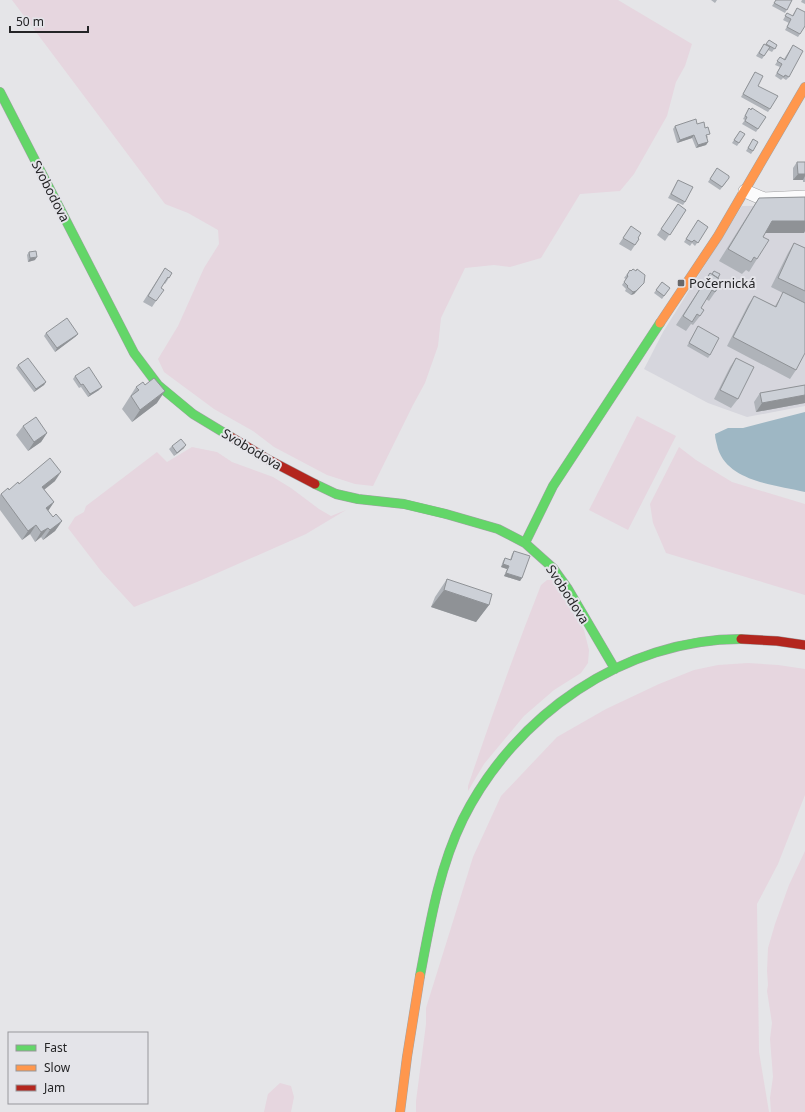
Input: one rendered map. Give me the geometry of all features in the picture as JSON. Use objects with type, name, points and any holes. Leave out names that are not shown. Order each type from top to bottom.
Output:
[{"type":"street","points":[[525,543],[553,486],[718,236],[805,87]]},
{"type":"street","name":"Svobodova","points":[[0,92],[134,353],[158,385],[193,414],[316,485],[336,494],[358,499],[404,504],[446,514],[498,529],[525,543],[553,568],[568,589],[615,669]]},
{"type":"street","points":[[745,192],[764,199],[805,197]]},
{"type":"street","points":[[400,1112],[412,1017],[431,918],[448,856],[463,818],[474,798],[486,778],[516,742],[532,725],[565,698],[615,669],[661,651],[714,641],[743,639],[766,640],[805,645]]},
{"type":"shaded area","points":[[12,0],[618,0],[692,44],[685,66],[676,82],[667,116],[634,174],[620,191],[580,194],[541,258],[510,267],[494,265],[465,268],[441,318],[438,346],[425,383],[373,486],[355,484],[327,475],[274,447],[253,431],[214,409],[164,372],[158,359],[178,326],[204,268],[219,244],[218,230],[188,213],[165,204]]},
{"type":"shaded area","points":[[805,205],[805,406],[747,417],[708,403],[644,369],[663,332],[742,206]]},
{"type":"shaded area","points":[[637,416],[676,436],[628,530],[589,510]]},
{"type":"shaded area","points":[[192,447],[217,452],[232,462],[273,477],[331,516],[346,510],[306,534],[197,582],[134,607],[101,571],[68,528],[75,517],[84,512],[86,506],[157,452],[167,462]]},
{"type":"shaded area","points":[[679,447],[696,460],[732,482],[805,504],[805,595],[666,553],[653,523],[650,504]]},
{"type":"shaded area","points":[[547,580],[552,580],[584,630],[589,650],[588,663],[581,673],[554,690],[524,716],[484,764],[468,791],[468,786],[503,685],[541,585]]},
{"type":"shaded area","points":[[748,663],[805,669],[805,795],[778,864],[757,904],[759,1052],[769,1112],[416,1112],[416,1101],[426,1024],[426,1008],[473,857],[501,796],[557,737],[606,709],[659,684],[694,670],[718,665]]},
{"type":"shaded area","points":[[805,851],[805,1112],[771,1112],[770,1098],[773,1077],[770,1039],[772,1023],[767,991],[768,948],[789,885]]},
{"type":"shaded area","points":[[280,1083],[291,1086],[294,1097],[291,1112],[264,1112],[268,1094]]},
{"type":"water","points":[[805,412],[805,492],[768,484],[743,475],[732,469],[724,460],[718,449],[715,434],[728,428],[743,428]]},
{"type":"building","points":[[776,0],[792,0],[787,10],[774,3]]},
{"type":"building","points":[[797,8],[805,12],[805,26],[800,34],[787,27],[791,19],[785,16],[787,13],[793,16]]},
{"type":"building","points":[[769,40],[777,45],[775,49],[766,44]]},
{"type":"building","points":[[764,44],[770,47],[764,56],[759,53]]},
{"type":"building","points":[[793,45],[803,51],[789,77],[785,75],[784,77],[777,73],[782,64],[777,61],[780,57],[785,60]]},
{"type":"building","points":[[755,72],[763,76],[758,86],[778,96],[770,109],[743,94]]},
{"type":"building","points":[[749,108],[751,110],[752,108],[766,117],[758,129],[745,121],[747,117],[745,116]]},
{"type":"building","points":[[696,119],[697,124],[704,122],[705,128],[708,127],[710,134],[706,135],[708,142],[698,145],[694,135],[680,140],[675,126]]},
{"type":"building","points":[[740,131],[745,134],[739,143],[734,140]]},
{"type":"building","points":[[753,139],[758,142],[753,151],[748,148]]},
{"type":"building","points":[[797,162],[805,162],[805,174],[798,174]]},
{"type":"building","points":[[717,168],[729,176],[722,187],[710,179]]},
{"type":"building","points":[[678,180],[693,187],[685,202],[671,194]]},
{"type":"building","points":[[805,197],[805,221],[772,221],[763,237],[769,240],[757,259],[754,257],[751,262],[728,249],[759,198]]},
{"type":"building","points":[[678,204],[686,210],[670,235],[661,229]]},
{"type":"building","points":[[698,220],[708,227],[698,243],[694,240],[692,242],[686,239]]},
{"type":"building","points":[[631,226],[641,233],[635,245],[623,238]]},
{"type":"building","points":[[794,243],[805,248],[805,291],[778,278]]},
{"type":"building","points":[[36,251],[37,257],[30,258],[29,252]]},
{"type":"building","points":[[165,268],[172,273],[161,288],[164,290],[156,301],[148,296]]},
{"type":"building","points":[[633,269],[636,271],[637,269],[645,275],[644,283],[633,292],[624,282],[630,270],[631,271]]},
{"type":"building","points":[[714,271],[720,274],[718,278],[712,274]]},
{"type":"building","points":[[710,273],[719,279],[716,283],[720,285],[715,292],[712,290],[701,308],[704,310],[700,316],[697,314],[692,322],[683,316]]},
{"type":"building","points":[[662,282],[670,288],[664,296],[656,290]]},
{"type":"building","points":[[783,292],[805,303],[805,353],[796,370],[733,337],[754,296],[776,307]]},
{"type":"building","points":[[67,318],[78,334],[57,348],[46,333]]},
{"type":"building","points":[[698,326],[719,338],[710,355],[689,343]]},
{"type":"building","points":[[28,358],[46,382],[36,389],[18,365]]},
{"type":"building","points":[[736,358],[754,367],[738,399],[720,390]]},
{"type":"building","points":[[89,367],[102,387],[90,394],[75,376]]},
{"type":"building","points":[[154,378],[165,391],[140,410],[131,396],[139,390],[136,387],[143,382],[145,385]]},
{"type":"building","points":[[805,385],[805,395],[762,403],[760,393]]},
{"type":"building","points":[[36,417],[47,433],[34,442],[23,426]]},
{"type":"building","points":[[181,439],[186,445],[177,453],[172,446]]},
{"type":"building","points":[[50,458],[61,472],[42,487],[54,502],[46,508],[53,517],[56,514],[62,521],[50,530],[48,528],[41,532],[36,525],[28,531],[1,494],[8,488],[9,490],[18,482],[19,484]]},
{"type":"building","points":[[514,551],[530,556],[522,578],[506,573],[509,566],[503,564],[505,558],[511,560]]},
{"type":"building","points":[[447,579],[492,594],[489,605],[444,590]]},
{"type":"traffic: fast","points":[[0,92],[134,353],[158,385],[193,414],[231,437]]},
{"type":"traffic: fast","points":[[525,543],[553,486],[660,323]]},
{"type":"traffic: fast","points":[[315,484],[336,494],[358,499],[404,504],[446,514],[498,529],[525,543],[553,568],[568,589],[615,669]]},
{"type":"traffic: fast","points":[[420,976],[441,876],[455,838],[463,819],[485,781],[512,747],[543,716],[578,690],[615,669],[656,652],[698,642],[741,639]]},
{"type":"traffic: slow","points":[[660,323],[718,236],[805,87]]},
{"type":"traffic: slow","points":[[400,1112],[420,976]]},
{"type":"traffic: jam","points":[[231,437],[269,460],[315,484]]},
{"type":"traffic: jam","points":[[741,639],[777,641],[805,645]]},
{"type":"place","name":"Počernická","points":[[681,283]]}]
